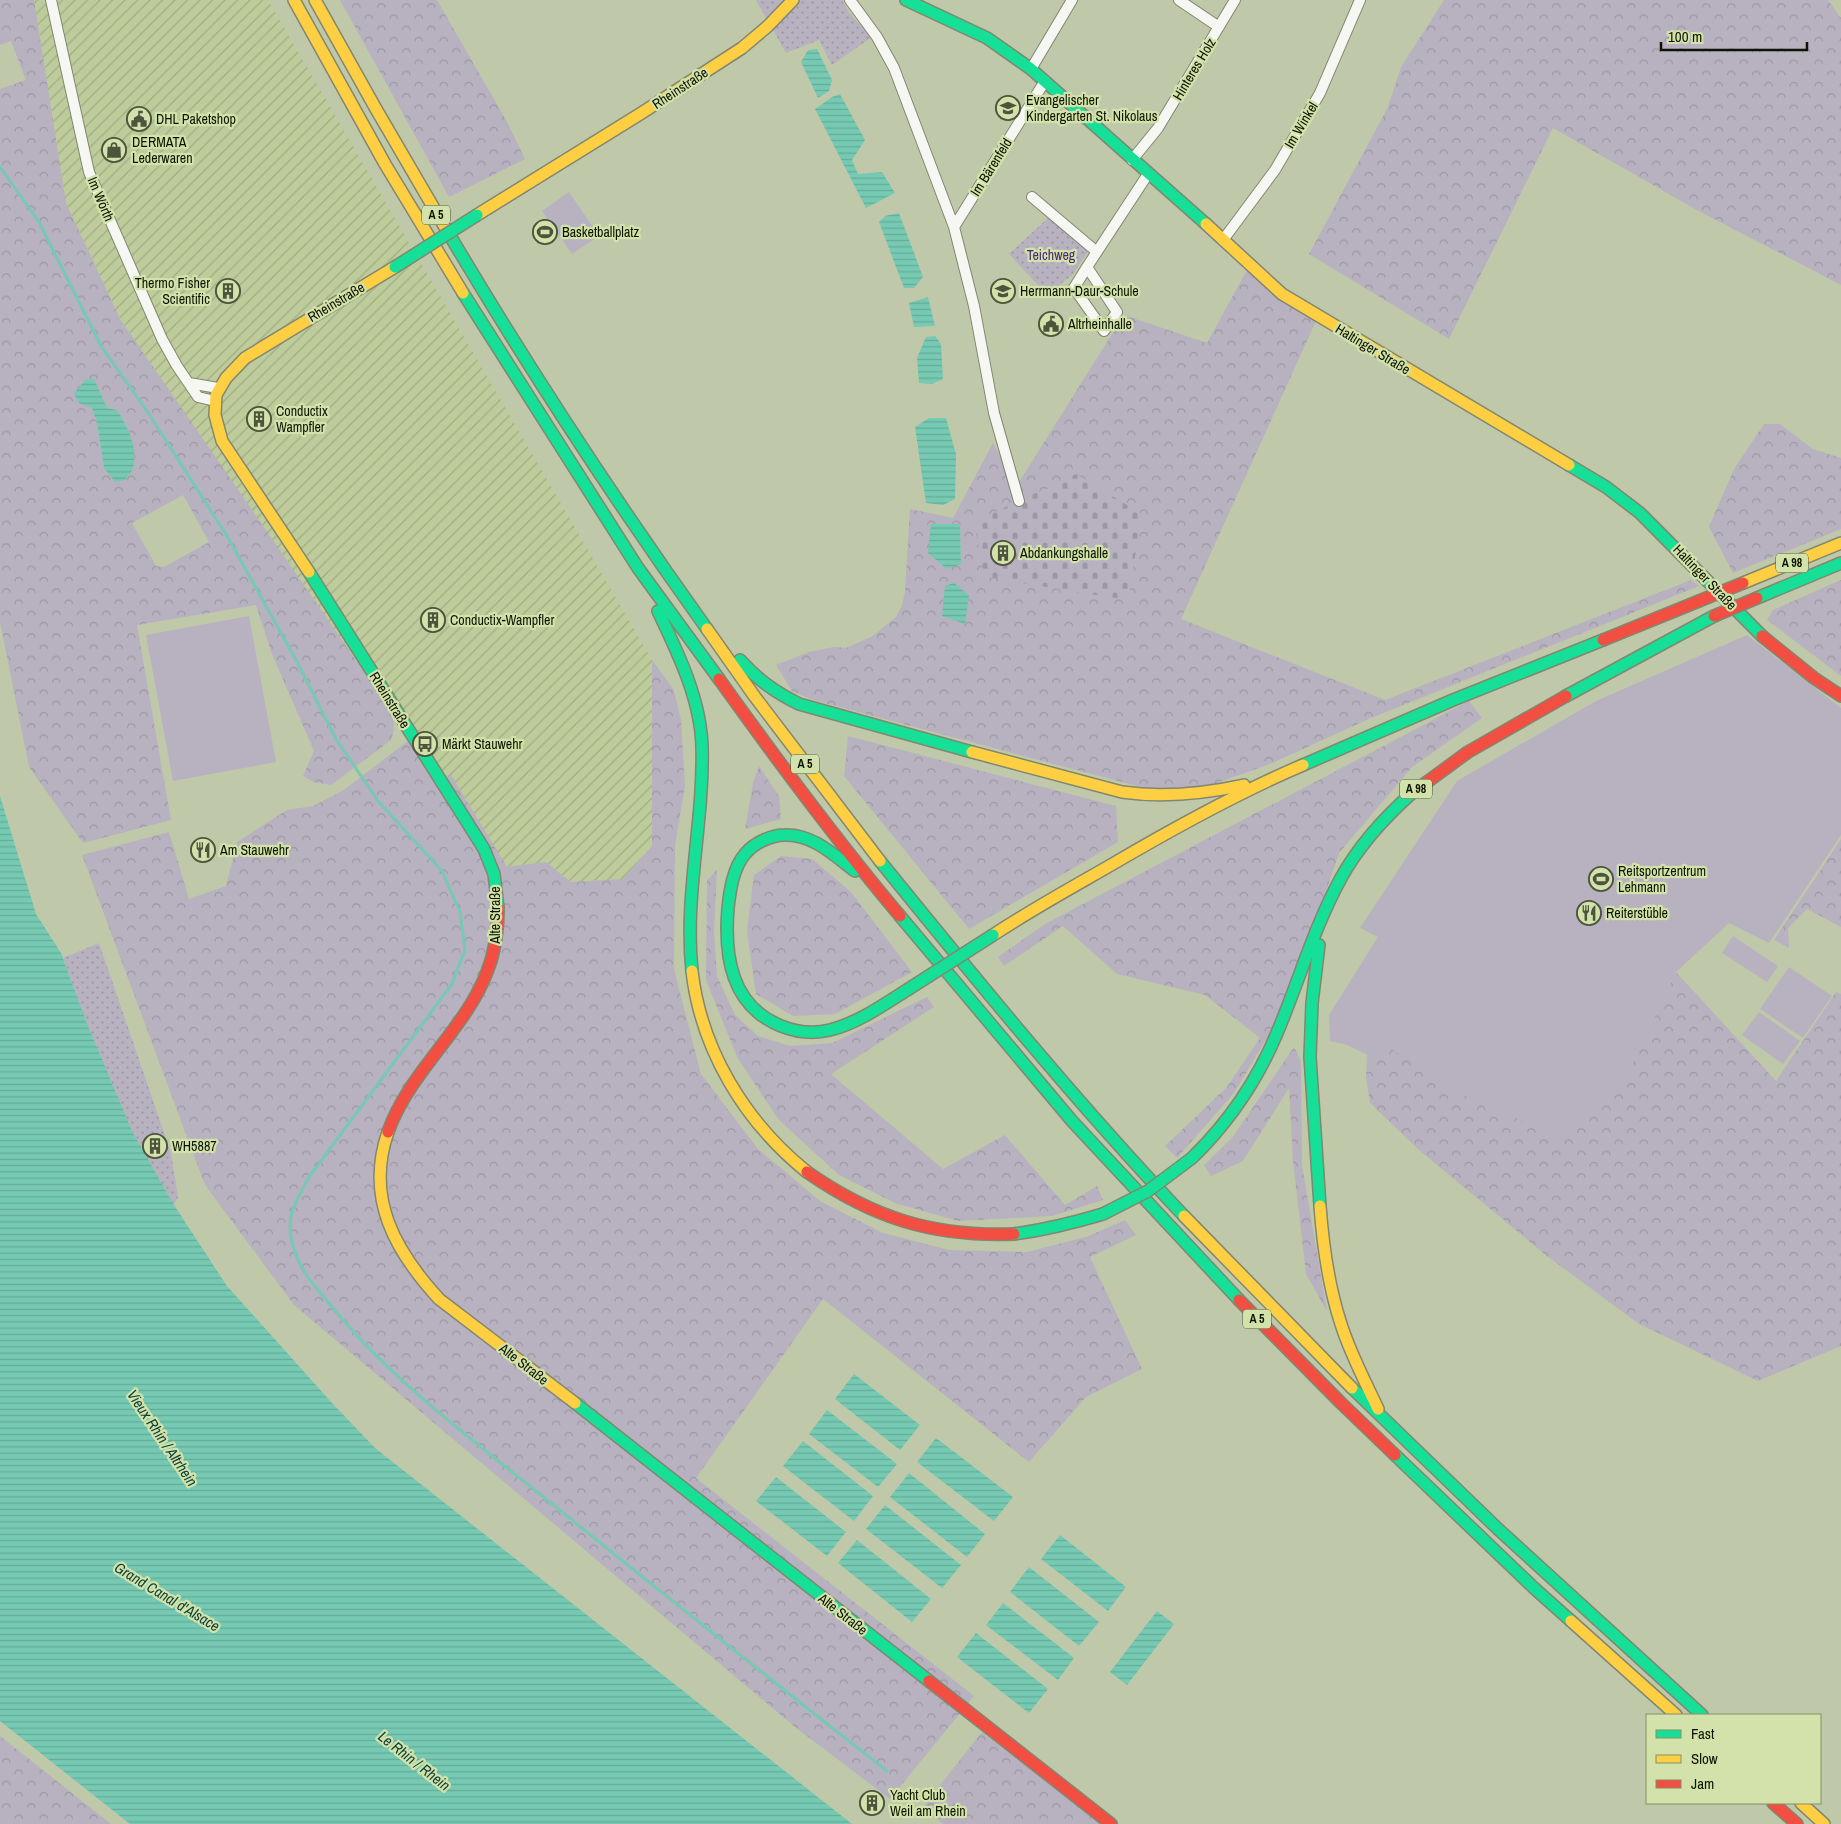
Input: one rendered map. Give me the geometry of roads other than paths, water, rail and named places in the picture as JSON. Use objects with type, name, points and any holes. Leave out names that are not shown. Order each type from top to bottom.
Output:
[{"type":"main road","name":"A 5","points":[[294,0],[385,164],[476,317],[638,568],[762,739],[876,888],[1072,1120],[1156,1213],[1254,1316],[1367,1428],[1534,1588],[1675,1714]]},
{"type":"main road","name":"A 5","points":[[315,0],[430,205],[566,424],[780,732],[916,907],[1015,1026],[1172,1203],[1384,1421],[1500,1531],[1701,1714]]},
{"type":"main road","name":"Rheinstraße","points":[[410,733],[329,603],[222,441],[215,418],[215,401],[218,388],[226,375],[245,358],[640,114],[742,48],[768,26],[793,0]]},
{"type":"main road","name":"Haltinger Straße","points":[[906,0],[987,38],[1031,69],[1282,294],[1606,487],[1640,513],[1767,641],[1814,678],[1841,696]]},
{"type":"main road","name":"A 98","points":[[1270,779],[1453,700],[1841,543]]},
{"type":"main road","name":"A 98","points":[[1323,913],[1342,876],[1362,845],[1384,819],[1432,775],[1503,730],[1714,616],[1841,563]]},
{"type":"main road","points":[[638,568],[681,659],[694,702],[702,747],[699,818],[691,908],[691,954],[696,996],[720,1065],[754,1119],[776,1144],[800,1166],[850,1200],[883,1215],[914,1225],[948,1232],[1015,1234],[1047,1230],[1103,1214],[1148,1191],[1192,1158],[1223,1127],[1261,1070],[1285,1015],[1323,913]]},
{"type":"main road","points":[[699,618],[751,672],[774,691],[799,704],[825,712],[1122,792],[1145,796],[1169,797],[1196,794],[1270,779]]},
{"type":"main road","name":"Alte Straße","points":[[410,733],[487,857],[494,873],[497,922],[494,951],[488,973],[453,1029],[410,1089],[394,1116],[386,1135],[381,1160],[382,1202],[387,1223],[395,1242],[407,1262],[420,1280],[439,1299],[641,1454],[1111,1824]]},
{"type":"main road","points":[[876,888],[823,846],[810,840],[788,835],[768,839],[749,850],[739,866],[732,884],[727,932],[728,955],[732,973],[738,990],[748,1006],[761,1018],[776,1026],[796,1031],[830,1030],[858,1018],[907,990],[1024,915],[1188,820],[1270,779]]},
{"type":"main road","points":[[1323,913],[1312,993],[1310,1039],[1310,1065],[1323,1235],[1331,1292],[1341,1325],[1384,1421]]},
{"type":"main road","points":[[1774,1804],[1797,1824]]},
{"type":"main road","points":[[1802,1804],[1824,1824]]},
{"type":"street","name":"Im Wörth","points":[[51,0],[89,172],[162,339],[198,397],[215,401]]},
{"type":"street","points":[[850,0],[877,37],[894,68],[954,228],[974,306],[994,413],[1019,501]]},
{"type":"street","points":[[1031,69],[1072,0]]},
{"type":"street","points":[[1179,0],[1219,27]]},
{"type":"street","name":"Hinteres Holz","points":[[1132,160],[1158,128],[1235,0]]},
{"type":"street","name":"Im Winkel","points":[[1223,240],[1274,170],[1320,93],[1360,0]]},
{"type":"street","name":"Im Bärenfeld","points":[[954,228],[1045,81]]},
{"type":"street","points":[[1087,267],[1117,312],[1104,331],[1074,288],[1087,267],[1148,174]]},
{"type":"street","points":[[1032,197],[1097,252]]},
{"type":"street","points":[[190,383],[218,388]]},
{"type":"water","points":[[817,49],[832,80],[829,91],[818,98],[801,62],[808,50]]},
{"type":"water","points":[[840,94],[865,140],[852,160],[858,174],[882,172],[895,193],[866,208],[815,109],[832,97]]},
{"type":"water","points":[[899,213],[923,277],[914,288],[904,288],[879,222],[885,216]]},
{"type":"water","points":[[928,297],[935,326],[914,327],[909,303]]},
{"type":"water","points":[[935,336],[941,344],[943,379],[932,384],[919,383],[917,358],[926,337]]},
{"type":"water","points":[[94,379],[107,408],[117,410],[131,438],[134,463],[125,480],[115,482],[104,468],[97,423],[92,408],[79,403],[74,394],[85,380]]},
{"type":"water","points":[[929,418],[946,418],[956,454],[955,499],[943,505],[926,503],[915,427]]},
{"type":"water","points":[[931,524],[960,524],[961,564],[947,569],[928,553]]},
{"type":"water","points":[[954,583],[969,595],[965,624],[942,616],[945,586]]},
{"type":"water","points":[[0,796],[36,914],[61,953],[86,1021],[132,1131],[174,1205],[227,1286],[375,1448],[852,1824],[130,1824],[0,1721]]},
{"type":"water","points":[[854,1374],[920,1425],[900,1450],[835,1399]]},
{"type":"water","points":[[827,1410],[897,1464],[878,1487],[809,1434]]},
{"type":"water","points":[[936,1438],[1013,1497],[994,1521],[917,1462]]},
{"type":"water","points":[[803,1441],[873,1496],[854,1521],[783,1466]]},
{"type":"water","points":[[909,1473],[985,1534],[967,1557],[890,1497]]},
{"type":"water","points":[[776,1477],[846,1532],[827,1556],[756,1501]]},
{"type":"water","points":[[885,1505],[961,1565],[942,1588],[866,1529]]},
{"type":"water","points":[[1060,1535],[1126,1587],[1108,1611],[1041,1559]]},
{"type":"water","points":[[857,1540],[931,1599],[912,1622],[838,1563]]},
{"type":"water","points":[[1029,1567],[1099,1622],[1079,1646],[1010,1592]]},
{"type":"water","points":[[1003,1603],[1074,1658],[1058,1680],[986,1625]]},
{"type":"water","points":[[1157,1611],[1174,1624],[1127,1685],[1110,1672]]},
{"type":"water","points":[[976,1633],[1048,1689],[1029,1713],[957,1657]]},
{"type":"waterway","points":[[0,167],[39,222],[101,346],[149,414],[227,536],[296,660],[336,739],[378,801],[442,871],[460,912],[465,950],[452,984],[309,1177],[294,1206],[290,1232],[292,1243],[302,1268],[351,1329],[429,1404],[887,1771]]},
{"type":"place","name":"Evangelischer Kindergarten St. Nikolaus","points":[[1008,108]]},
{"type":"place","name":"DHL Paketshop","points":[[139,119]]},
{"type":"place","name":"DERMATA Lederwaren","points":[[114,150]]},
{"type":"place","name":"Basketballplatz","points":[[545,232]]},
{"type":"place","name":"Thermo Fisher Scientific","points":[[228,291]]},
{"type":"place","name":"Herrmann-Daur-Schule","points":[[1003,291]]},
{"type":"place","name":"Altrheinhalle","points":[[1051,324]]},
{"type":"place","name":"Conductix Wampfler","points":[[259,419]]},
{"type":"place","name":"Abdankungshalle","points":[[1003,553]]},
{"type":"place","name":"Conductix-Wampfler","points":[[433,620]]},
{"type":"place","name":"Märkt Stauwehr","points":[[425,744]]},
{"type":"place","name":"Am Stauwehr","points":[[203,850]]},
{"type":"place","name":"Reitsportzentrum Lehmann","points":[[1601,879]]},
{"type":"place","name":"Reiterstüble","points":[[1589,913]]},
{"type":"place","name":"WH5887","points":[[155,1146]]},
{"type":"place","name":"Yacht Club Weil am Rhein","points":[[872,1803]]},
{"type":"park label","name":"Teichweg","points":[[1051,255]]},
{"type":"water label","name":"Vieux Rhin / Altrhein","points":[[162,1438]]},
{"type":"water label","name":"Grand Canal d'Alsace","points":[[167,1597]]},
{"type":"water label","name":"Le Rhin / Rhein","points":[[414,1761]]}]
